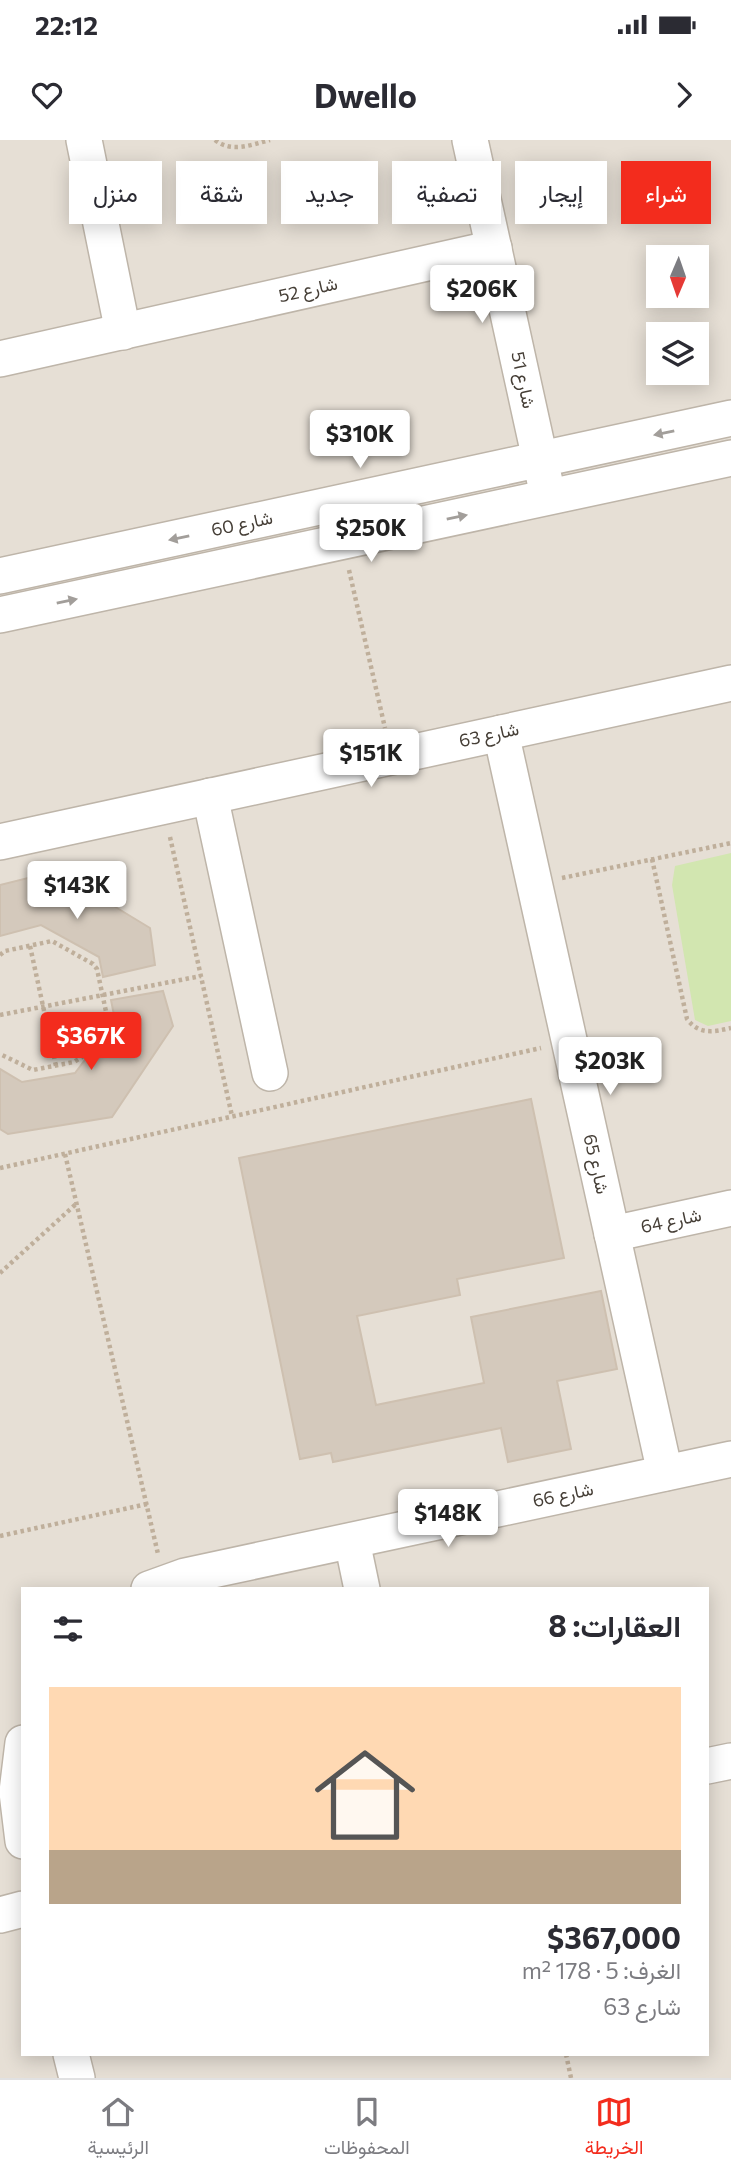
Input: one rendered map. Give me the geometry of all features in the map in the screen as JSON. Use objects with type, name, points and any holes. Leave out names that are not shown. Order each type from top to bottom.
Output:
[{"type":"street","points":[[83,140],[123,332]]},
{"type":"street","name":"شارع 51","points":[[470,140],[549,498]]},
{"type":"street","name":"شارع 52","points":[[0,359],[494,248]]},
{"type":"street","name":"شارع 60","points":[[0,576],[731,418]]},
{"type":"street","points":[[0,615],[731,458]]},
{"type":"street","name":"شارع 63","points":[[0,842],[731,683]]},
{"type":"street","name":"شارع 65","points":[[501,733],[665,1473]]},
{"type":"street","points":[[210,796],[270,1073]]},
{"type":"street","name":"شارع 64","points":[[612,1234],[731,1208]]},
{"type":"street","name":"شارع 66","points":[[157,1586],[185,1576],[731,1458]]},
{"type":"street","points":[[352,1541],[362,1587]]},
{"type":"street","points":[[21,1759],[17,1792],[21,1825]]},
{"type":"street","points":[[709,1766],[731,1761]]},
{"type":"street","points":[[0,1915],[21,1910]]},
{"type":"street","points":[[72,2056],[77,2078]]},
{"type":"path","points":[[215,140],[225,147],[234,148],[270,140]]},
{"type":"path","points":[[343,541],[391,756]]},
{"type":"path","points":[[163,806],[232,1116]]},
{"type":"path","points":[[534,883],[731,843]]},
{"type":"path","points":[[652,859],[687,1019],[697,1029],[705,1032],[731,1028]]},
{"type":"path","points":[[0,955],[52,941],[93,964],[97,969],[108,1016],[107,1024],[78,1061],[33,1070],[0,1054]]},
{"type":"path","points":[[30,946],[56,1066]]},
{"type":"path","points":[[0,1015],[201,976]]},
{"type":"path","points":[[0,1168],[569,1042]]},
{"type":"path","points":[[65,1154],[146,1504],[157,1586]]},
{"type":"path","points":[[0,1273],[76,1204]]},
{"type":"path","points":[[0,1536],[146,1504]]},
{"type":"path","points":[[566,2056],[571,2078]]},
{"type":"shaded area","points":[[0,140],[731,140],[731,2078],[0,2078]]},
{"type":"green space","points":[[731,853],[731,1021],[708,1026],[695,1020],[672,885],[675,866]]},
{"type":"building","points":[[56,871],[150,928],[155,965],[103,977],[99,957],[41,925],[0,936],[0,885]]},
{"type":"building","points":[[163,991],[173,1026],[112,1117],[8,1134],[0,1129],[0,1069],[22,1082],[75,1073],[115,1020],[111,1000]]},
{"type":"building","points":[[531,1099],[564,1258],[457,1279],[460,1295],[357,1316],[376,1405],[484,1383],[471,1317],[601,1291],[617,1369],[557,1381],[571,1449],[508,1462],[501,1428],[333,1462],[331,1453],[300,1459],[239,1158]]}]
